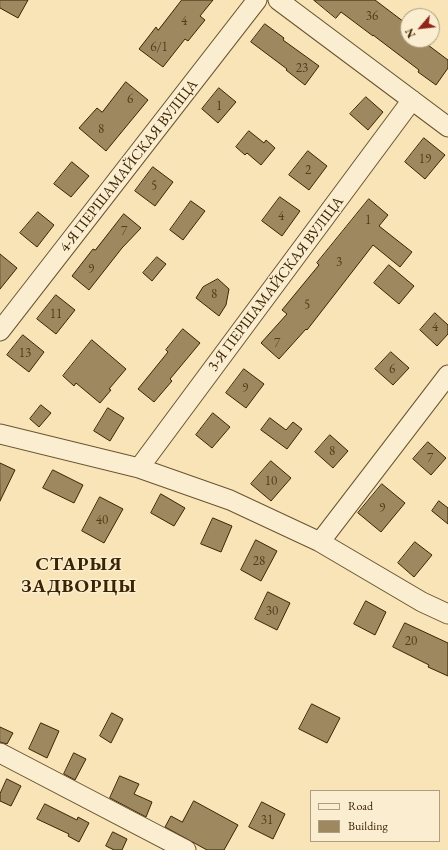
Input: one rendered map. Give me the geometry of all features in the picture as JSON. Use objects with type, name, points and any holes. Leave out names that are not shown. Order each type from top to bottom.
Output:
[{"type":"street","name":"4-Я ПЕРШАМАЙСКАЯ ВУЛІЦА","points":[[0,331],[257,0]]},
{"type":"street","points":[[278,0],[448,127]]},
{"type":"street","name":"3-Я ПЕРШАМАЙСКАЯ ВУЛІЦА","points":[[139,468],[412,100]]},
{"type":"street","points":[[320,542],[448,375]]},
{"type":"street","points":[[0,434],[139,468],[230,500],[320,542],[422,602],[448,614]]},
{"type":"street","points":[[0,753],[186,850]]},
{"type":"building","points":[[0,0],[28,0],[18,18],[0,8]]},
{"type":"building","points":[[182,0],[213,0],[200,16],[205,20],[188,41],[185,39],[163,67],[139,49],[156,27],[158,30]]},
{"type":"building","points":[[314,0],[375,0],[400,19],[400,48],[432,48],[448,60],[448,68],[436,85],[418,72],[419,70],[341,12],[336,18]]},
{"type":"building","points":[[265,24],[284,38],[283,40],[319,66],[305,85],[286,70],[287,69],[251,42]]},
{"type":"building","points":[[126,82],[148,100],[106,151],[79,128],[97,108],[102,112]]},
{"type":"building","points":[[219,88],[236,102],[218,123],[202,109]]},
{"type":"building","points":[[366,97],[383,112],[368,130],[350,114]]},
{"type":"building","points":[[249,131],[264,143],[266,140],[275,148],[261,165],[247,153],[245,155],[236,147]]},
{"type":"building","points":[[424,138],[445,155],[425,179],[405,162]]},
{"type":"building","points":[[308,151],[327,166],[309,190],[289,175]]},
{"type":"building","points":[[72,162],[89,176],[71,197],[54,184]]},
{"type":"building","points":[[153,167],[173,182],[155,206],[135,191]]},
{"type":"building","points":[[280,197],[300,211],[282,236],[262,221]]},
{"type":"building","points":[[369,199],[388,215],[379,226],[412,252],[400,267],[373,245],[307,330],[306,329],[279,359],[261,343],[287,314],[282,310],[319,265],[317,263]]},
{"type":"building","points":[[191,201],[205,211],[183,240],[170,230]]},
{"type":"building","points":[[38,212],[54,225],[37,247],[20,233]]},
{"type":"building","points":[[124,214],[141,228],[122,248],[89,290],[72,276],[93,249],[95,250]]},
{"type":"building","points":[[0,254],[17,268],[0,289]]},
{"type":"building","points":[[157,257],[166,264],[152,281],[143,273]]},
{"type":"building","points":[[389,265],[414,286],[399,304],[374,283]]},
{"type":"building","points":[[218,279],[229,289],[226,305],[219,316],[196,298],[203,287]]},
{"type":"building","points":[[56,295],[75,310],[56,334],[37,319]]},
{"type":"building","points":[[435,313],[448,325],[448,334],[437,346],[420,330]]},
{"type":"building","points":[[183,329],[200,343],[170,379],[172,381],[154,402],[138,389],[168,352],[166,350]]},
{"type":"building","points":[[23,335],[44,352],[29,372],[7,355]]},
{"type":"building","points":[[92,340],[126,369],[109,389],[111,390],[100,403],[76,383],[74,386],[63,376]]},
{"type":"building","points":[[391,352],[409,368],[393,385],[375,369]]},
{"type":"building","points":[[244,369],[264,384],[246,408],[226,393]]},
{"type":"building","points":[[41,405],[51,413],[39,427],[30,419]]},
{"type":"building","points":[[108,408],[124,418],[110,441],[94,431]]},
{"type":"building","points":[[213,413],[230,427],[212,448],[196,435]]},
{"type":"building","points":[[270,418],[286,430],[293,422],[302,429],[287,449],[261,430]]},
{"type":"building","points":[[330,435],[348,451],[333,468],[315,452]]},
{"type":"building","points":[[428,442],[446,458],[431,475],[413,459]]},
{"type":"building","points":[[271,461],[291,478],[271,501],[251,484]]},
{"type":"building","points":[[0,463],[15,470],[0,501]]},
{"type":"building","points":[[53,470],[83,485],[74,503],[43,488]]},
{"type":"building","points":[[382,484],[405,503],[381,532],[358,513]]},
{"type":"building","points":[[161,494],[185,508],[174,526],[151,513]]},
{"type":"building","points":[[100,497],[123,509],[104,543],[82,531]]},
{"type":"building","points":[[439,501],[448,508],[448,524],[432,511]]},
{"type":"building","points":[[213,518],[232,526],[221,552],[201,544]]},
{"type":"building","points":[[256,540],[277,551],[261,581],[241,570]]},
{"type":"building","points":[[415,542],[432,555],[414,577],[398,563]]},
{"type":"building","points":[[268,592],[290,603],[277,630],[255,619]]},
{"type":"building","points":[[366,601],[386,612],[375,635],[354,624]]},
{"type":"building","points":[[405,623],[448,643],[448,676],[428,667],[429,665],[393,647]]},
{"type":"building","points":[[312,704],[340,718],[327,743],[299,729]]},
{"type":"building","points":[[112,713],[123,719],[111,743],[100,736]]},
{"type":"building","points":[[41,723],[59,731],[47,758],[29,749]]},
{"type":"building","points":[[0,727],[13,733],[7,744],[0,742]]},
{"type":"building","points":[[74,753],[86,759],[75,780],[64,774]]},
{"type":"building","points":[[120,776],[139,784],[134,794],[152,802],[146,817],[110,798]]},
{"type":"building","points":[[7,779],[21,786],[11,806],[0,801],[0,794]]},
{"type":"building","points":[[194,801],[238,825],[224,850],[207,850],[165,827],[171,816],[182,822]]},
{"type":"building","points":[[262,802],[285,814],[273,839],[249,827]]},
{"type":"building","points":[[45,804],[77,820],[78,817],[89,823],[79,842],[68,836],[69,834],[37,819]]},
{"type":"building","points":[[113,832],[127,839],[122,850],[114,850],[106,846]]},
{"type":"district","name":"СТАРЫЯ ЗАДВОРЦЫ","points":[[79,576]]}]
